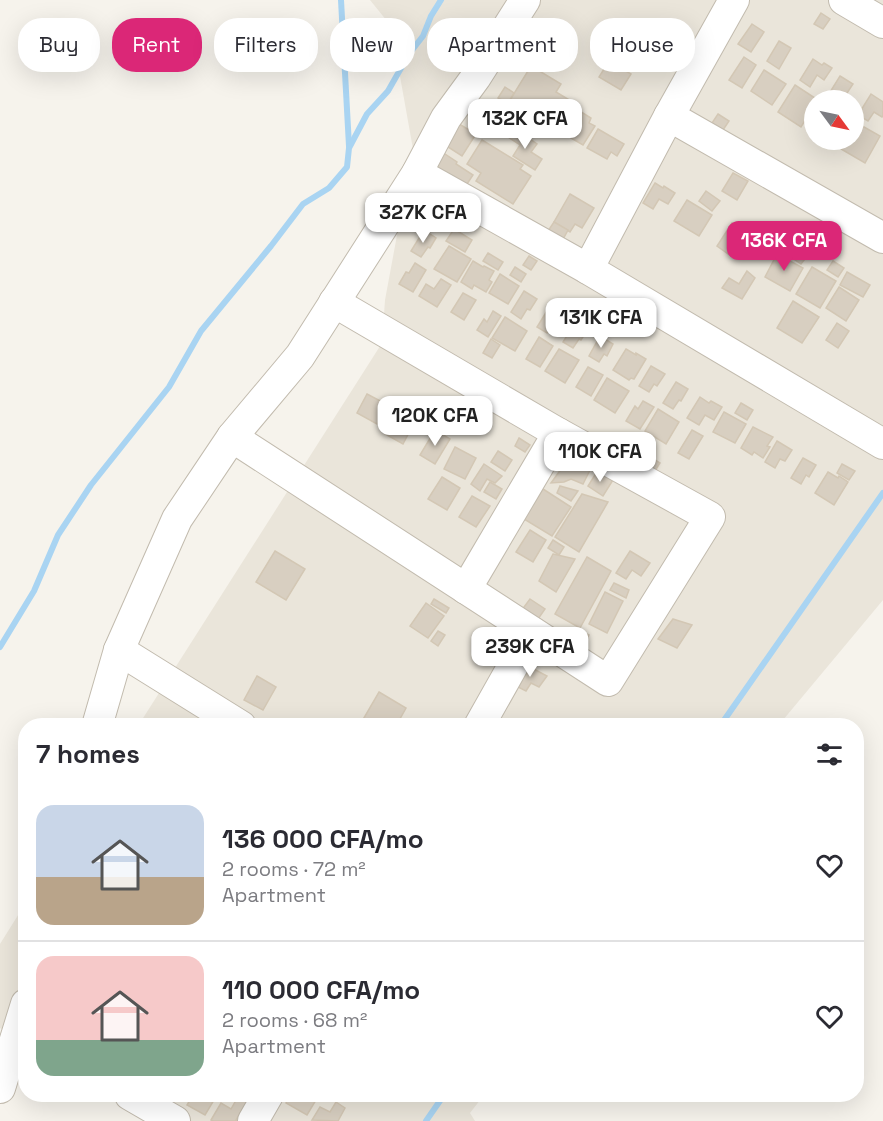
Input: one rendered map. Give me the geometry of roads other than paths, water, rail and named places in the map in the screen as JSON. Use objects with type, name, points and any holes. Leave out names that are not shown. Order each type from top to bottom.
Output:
[{"type":"street","points":[[99,718],[119,650],[177,519],[232,437],[300,356],[417,173],[446,118],[476,77],[525,0]]},
{"type":"street","points":[[588,269],[734,0]]},
{"type":"street","points":[[844,0],[883,23]]},
{"type":"street","points":[[669,117],[883,238]]},
{"type":"street","points":[[417,173],[588,269],[883,444]]},
{"type":"street","points":[[232,437],[608,681],[710,517],[558,433],[334,302]]},
{"type":"street","points":[[466,589],[558,433]]},
{"type":"street","points":[[484,718],[532,632]]},
{"type":"street","points":[[119,650],[229,718]]},
{"type":"street","points":[[0,1088],[18,1035]]},
{"type":"street","points":[[142,1102],[175,1121]]},
{"type":"street","points":[[253,1121],[264,1102]]},
{"type":"waterway","points":[[341,0],[349,146]]},
{"type":"waterway","points":[[0,647],[34,591],[58,535],[91,485],[169,387],[201,331],[303,204],[329,188],[347,167],[349,148],[367,114],[388,91],[409,54],[423,36],[441,0]]},
{"type":"waterway","points":[[726,718],[883,493]]},
{"type":"waterway","points":[[426,1121],[439,1102]]}]
